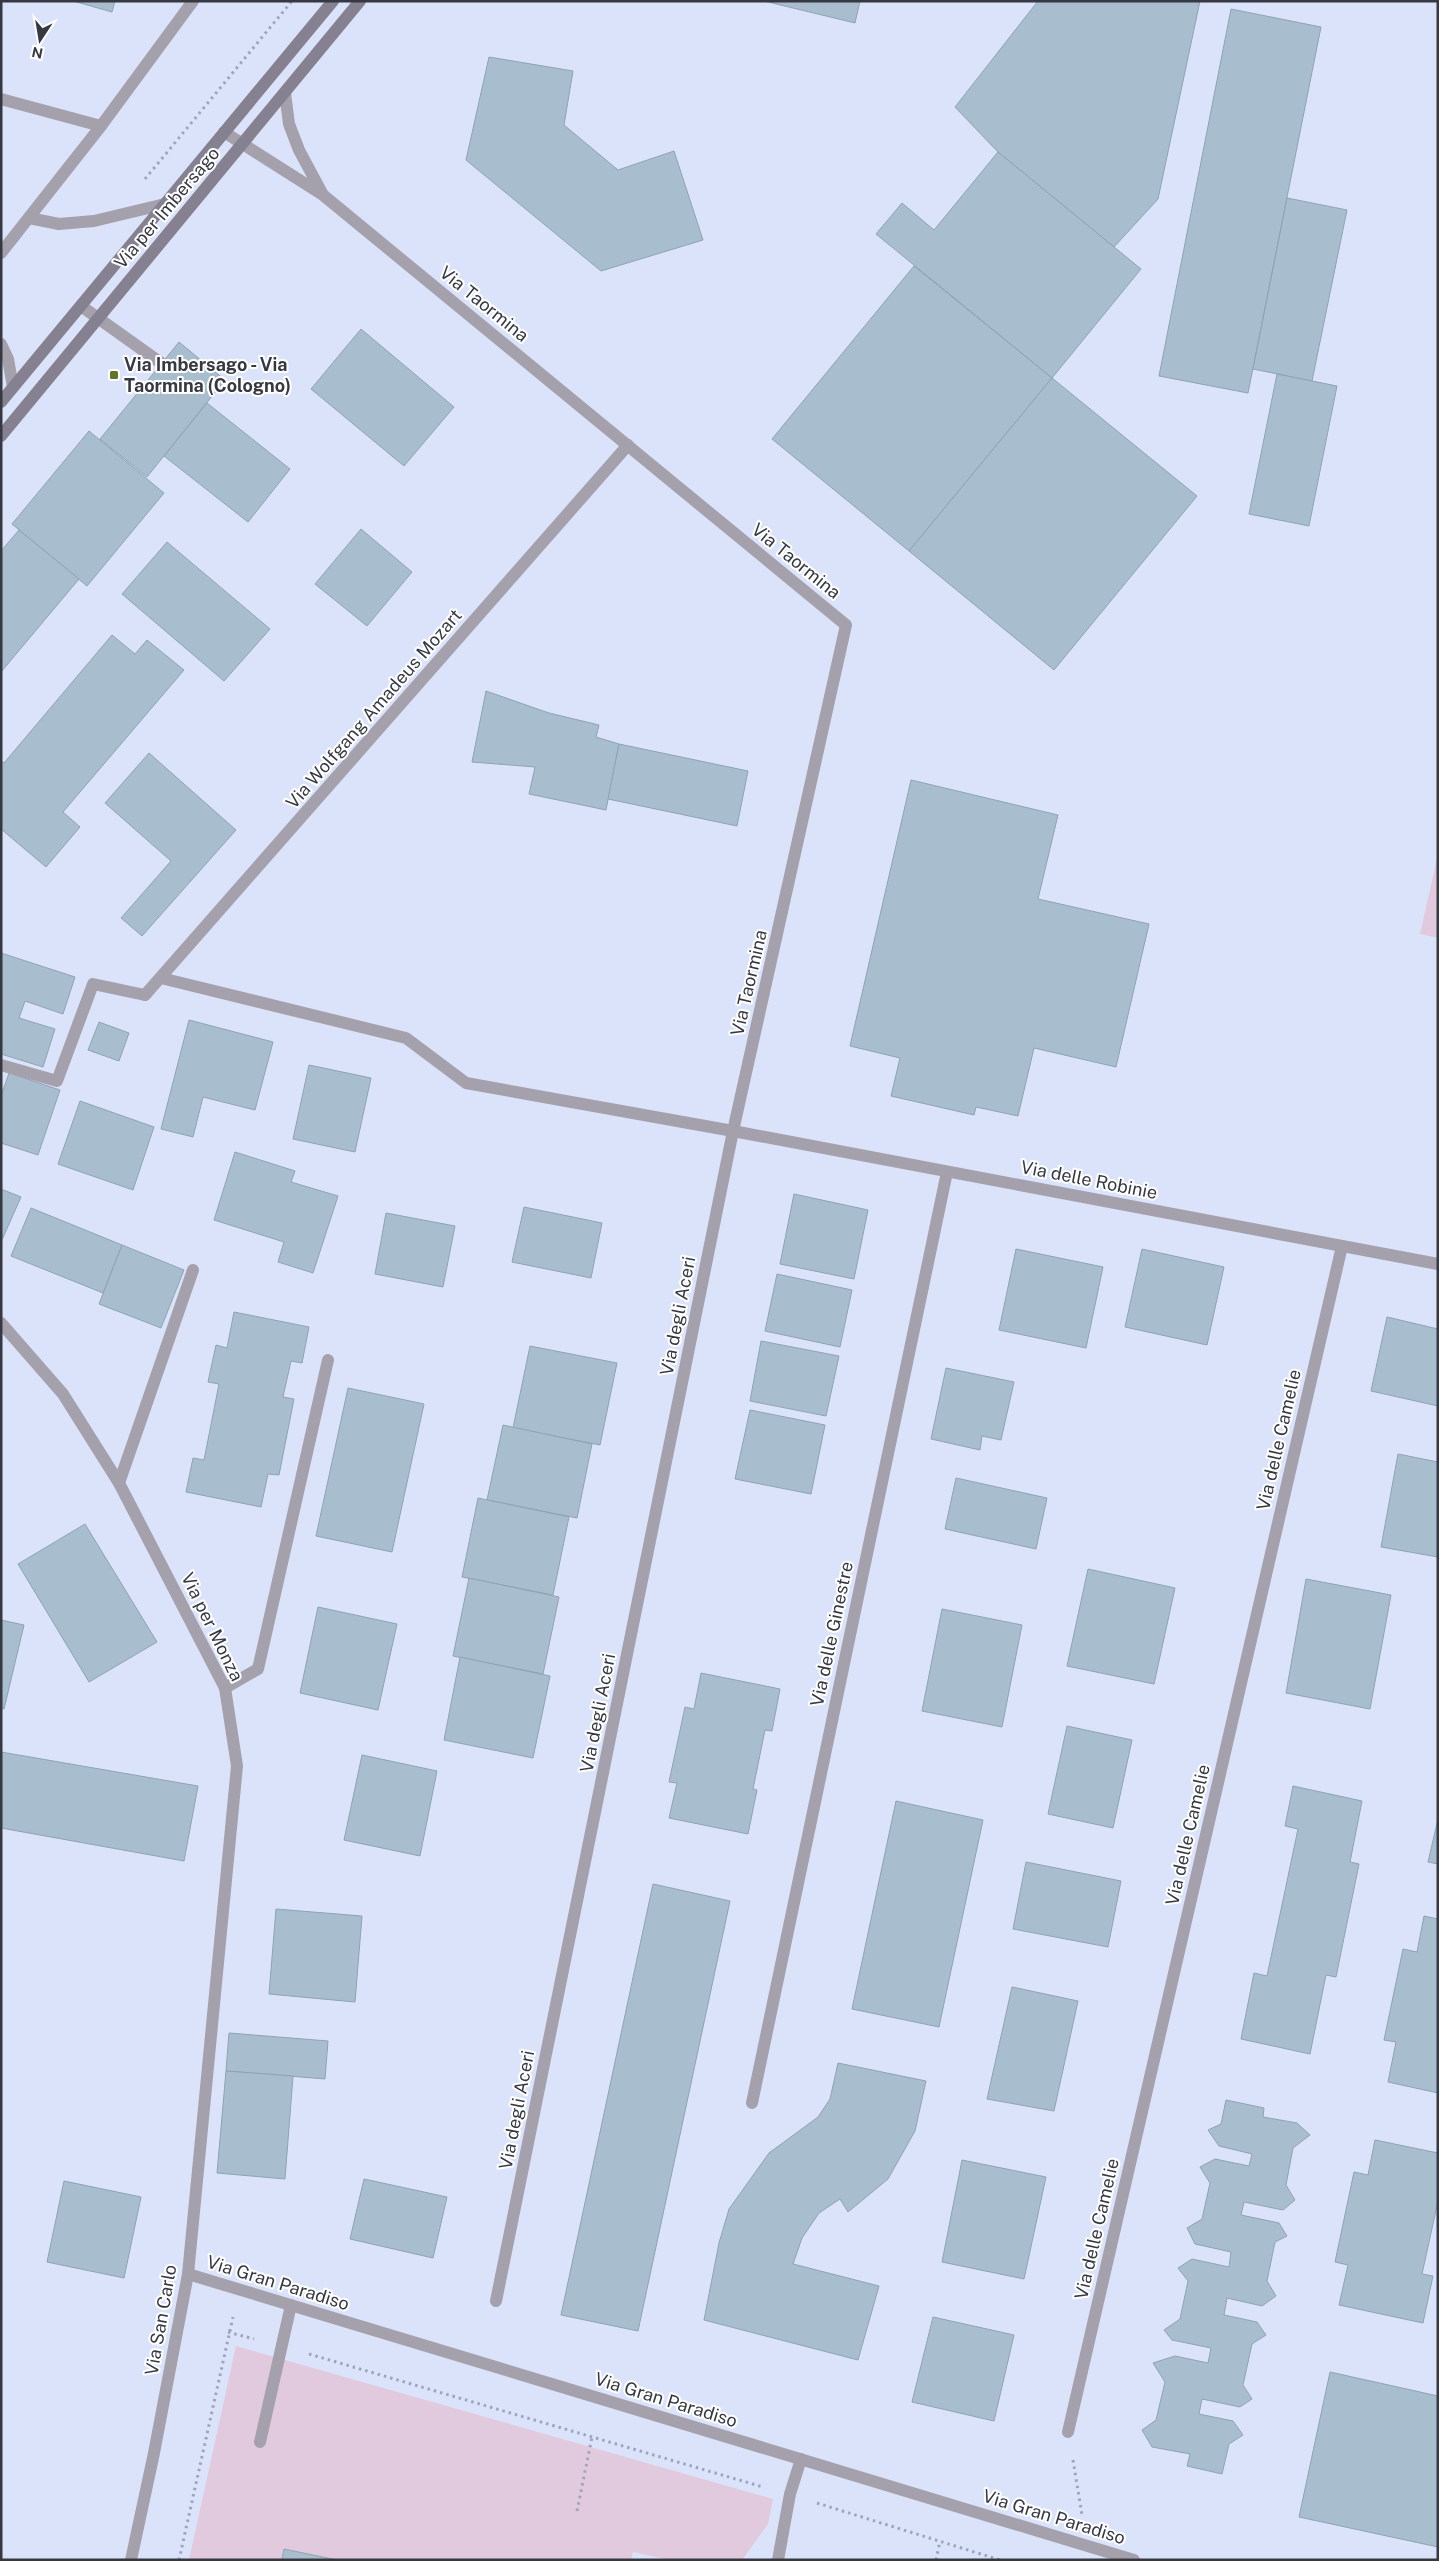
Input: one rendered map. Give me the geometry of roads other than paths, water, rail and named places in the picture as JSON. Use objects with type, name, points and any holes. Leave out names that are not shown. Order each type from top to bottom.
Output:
[{"type":"main road","name":"Via per Imbersago","points":[[1,402],[332,1]]},
{"type":"main road","name":"Via per Imbersago","points":[[1,436],[360,1]]},
{"type":"street","points":[[1,253],[101,126],[193,1]]},
{"type":"street","name":"Via Taormina","points":[[286,93],[289,124],[299,150],[324,195]]},
{"type":"street","points":[[1,99],[101,126]]},
{"type":"street","name":"Via Taormina","points":[[224,132],[324,195],[846,625],[734,1131]]},
{"type":"street","points":[[29,218],[59,224],[94,221],[165,204]]},
{"type":"street","points":[[81,306],[161,363]]},
{"type":"street","points":[[1,344],[8,359],[13,387]]},
{"type":"street","name":"Via Wolfgang Amadeus Mozart","points":[[1,1065],[57,1081],[93,984],[145,996],[628,445]]},
{"type":"street","name":"Via delle Robinie","points":[[161,978],[406,1038],[466,1083],[734,1131],[1438,1264]]},
{"type":"street","name":"Via degli Aceri","points":[[496,2301],[734,1131]]},
{"type":"street","name":"Via delle Ginestre","points":[[752,2103],[947,1172]]},
{"type":"street","name":"Via delle Camelie","points":[[1068,2432],[1342,1246]]},
{"type":"street","points":[[119,1483],[193,1270]]},
{"type":"street","name":"Via per Monza","points":[[1,1323],[63,1394],[119,1483],[225,1688],[237,1766],[207,2084]]},
{"type":"street","points":[[225,1688],[258,1669],[328,1360]]},
{"type":"street","name":"Via San Carlo","points":[[131,2560],[154,2453],[188,2274],[207,2084]]},
{"type":"street","name":"Via Gran Paradiso","points":[[188,2274],[1134,2560]]},
{"type":"street","points":[[260,2442],[291,2305]]},
{"type":"street","points":[[778,2560],[790,2494],[800,2459]]},
{"type":"place","name":"Via Imbersago - Via Taormina (Cologno)","points":[[114,375]]}]
